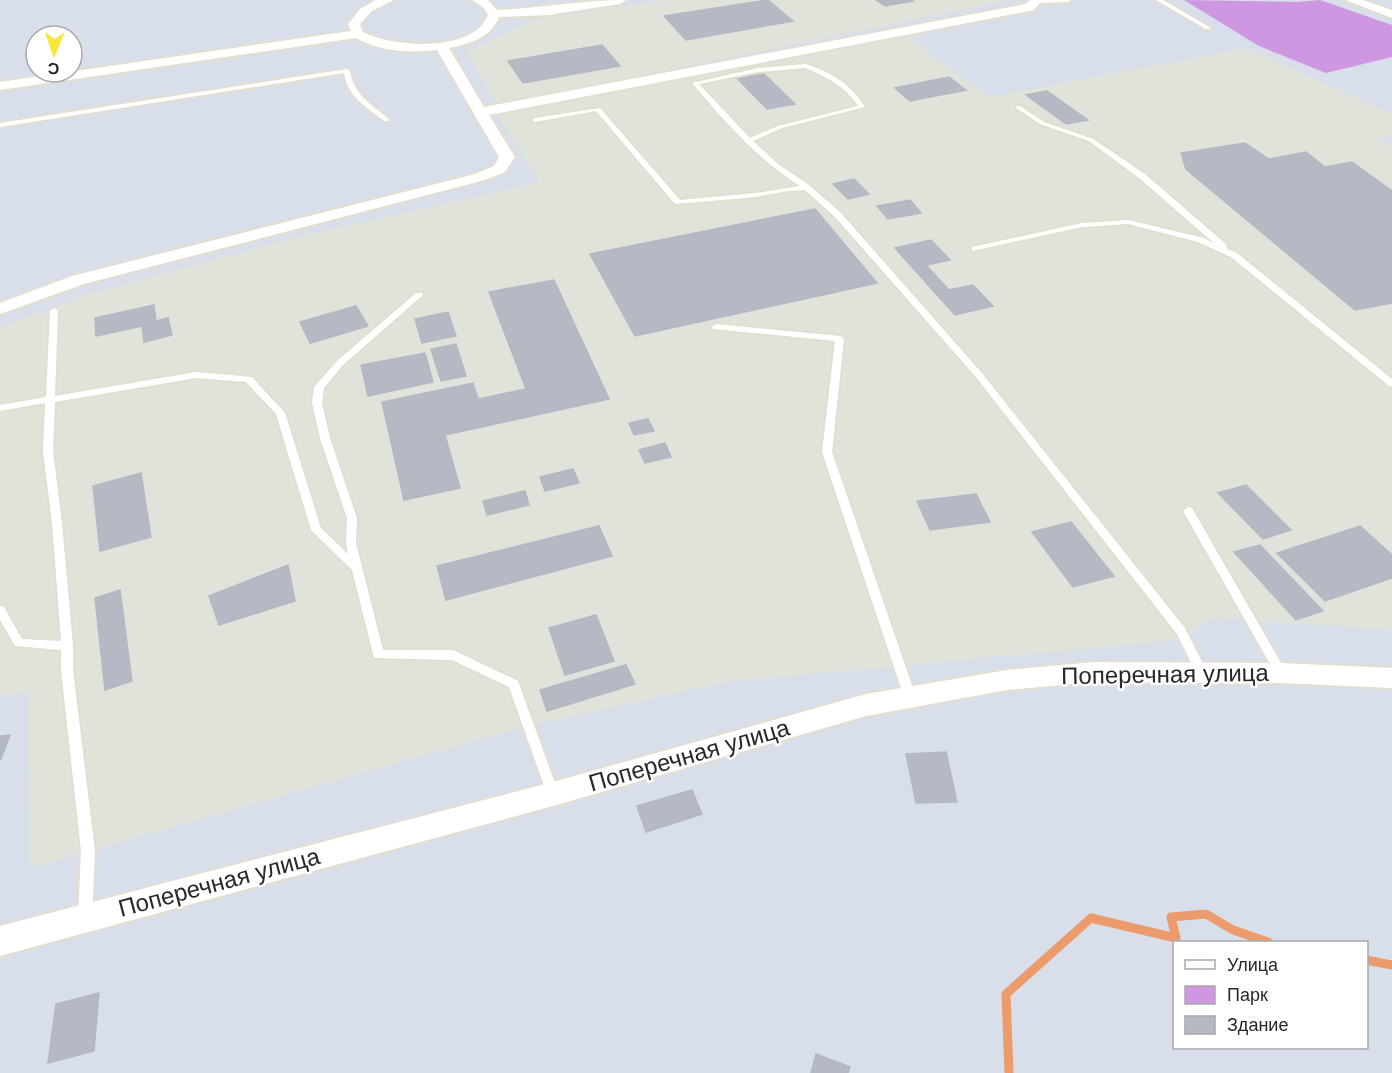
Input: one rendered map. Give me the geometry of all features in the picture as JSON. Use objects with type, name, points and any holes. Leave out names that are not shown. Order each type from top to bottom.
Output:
[{"type":"street","points":[[358,33],[354,24],[359,15],[374,5],[388,0]]},
{"type":"street","points":[[478,0],[488,4],[494,14]]},
{"type":"street","points":[[494,14],[548,11],[620,0]]},
{"type":"street","points":[[1351,0],[1392,14]]},
{"type":"street","points":[[481,112],[1030,7],[1036,1]]},
{"type":"street","points":[[0,86],[358,33],[382,45],[411,48],[441,46],[470,38],[489,27],[494,14]]},
{"type":"street","points":[[0,309],[78,280],[491,174],[500,169],[507,157],[441,46]]},
{"type":"street","name":"Поперечная улица","points":[[0,941],[553,794],[866,705],[1006,680],[1094,672],[1281,673],[1392,678]]},
{"type":"lane","points":[[1036,1],[1068,0]]},
{"type":"lane","points":[[1159,0],[1208,28]]},
{"type":"lane","points":[[750,140],[780,127],[861,107],[854,94],[827,74],[806,66],[758,70],[695,83],[750,140],[784,175],[807,188],[838,215],[978,374],[1181,631],[1201,672]]},
{"type":"lane","points":[[0,125],[347,71],[347,81],[351,90],[387,120]]},
{"type":"lane","points":[[1018,106],[1042,123],[1091,140],[1142,176],[1234,255],[1392,384]]},
{"type":"lane","points":[[535,120],[598,109],[678,202],[807,188]]},
{"type":"lane","points":[[975,249],[1083,225],[1128,222],[1201,240],[1234,255]]},
{"type":"lane","points":[[419,295],[340,363],[319,387],[317,403],[352,518],[351,543],[378,655],[453,655],[514,684],[553,794]]},
{"type":"lane","points":[[54,311],[48,451],[57,523],[67,670],[88,851],[85,918]]},
{"type":"lane","points":[[716,327],[840,339],[827,452],[910,698]]},
{"type":"lane","points":[[0,408],[196,375],[249,379],[280,413],[315,530],[357,569]]},
{"type":"lane","points":[[1188,511],[1281,673]]},
{"type":"lane","points":[[0,610],[19,643],[67,646]]},
{"type":"shaded area","points":[[667,0],[1010,0],[497,104],[466,52],[532,20]]},
{"type":"shaded area","points":[[907,36],[989,97],[1247,48],[1392,114],[1392,136],[1378,139],[1392,147],[1392,630],[1214,618],[1179,640],[727,682],[528,726],[29,868],[28,690],[0,697],[0,328],[85,295],[293,238],[540,182],[497,114]]},
{"type":"green space","points":[[1184,0],[1297,2],[1320,0],[1392,25],[1392,57],[1326,73],[1259,46]]},
{"type":"building","points":[[768,0],[793,21],[686,40],[664,16]]},
{"type":"building","points":[[876,0],[912,0],[913,1],[885,6]]},
{"type":"building","points":[[602,45],[620,66],[523,83],[508,61]]},
{"type":"building","points":[[764,74],[795,104],[767,109],[737,78]]},
{"type":"building","points":[[949,77],[966,90],[910,101],[895,88]]},
{"type":"building","points":[[1047,91],[1088,120],[1066,124],[1026,95]]},
{"type":"building","points":[[1245,143],[1269,159],[1306,152],[1325,167],[1352,162],[1392,191],[1392,303],[1355,310],[1186,169],[1181,153]]},
{"type":"building","points":[[854,179],[869,194],[848,199],[833,184]]},
{"type":"building","points":[[910,200],[921,213],[888,219],[877,206]]},
{"type":"building","points":[[815,209],[877,283],[635,336],[590,254]]},
{"type":"building","points":[[931,240],[950,260],[926,265],[949,290],[973,285],[993,306],[955,315],[895,248]]},
{"type":"building","points":[[554,280],[609,399],[445,435],[460,488],[404,500],[382,402],[473,383],[478,399],[526,389],[489,292]]},
{"type":"building","points":[[154,305],[156,321],[168,318],[172,335],[144,342],[142,326],[96,336],[95,318]]},
{"type":"building","points":[[356,306],[368,326],[310,343],[300,322]]},
{"type":"building","points":[[448,312],[456,336],[422,343],[415,319]]},
{"type":"building","points":[[456,344],[466,376],[441,381],[431,349]]},
{"type":"building","points":[[425,353],[433,382],[368,396],[361,365]]},
{"type":"building","points":[[648,419],[654,431],[634,435],[629,423]]},
{"type":"building","points":[[665,443],[671,457],[645,463],[639,450]]},
{"type":"building","points":[[573,469],[579,483],[545,491],[540,477]]},
{"type":"building","points":[[141,473],[151,537],[100,551],[93,486]]},
{"type":"building","points":[[1246,485],[1291,530],[1263,539],[1218,493]]},
{"type":"building","points":[[525,491],[529,505],[487,515],[483,501]]},
{"type":"building","points":[[976,494],[990,522],[930,530],[917,501]]},
{"type":"building","points":[[1071,522],[1114,576],[1073,587],[1032,532]]},
{"type":"building","points":[[599,526],[612,556],[446,600],[437,566]]},
{"type":"building","points":[[1360,526],[1392,555],[1392,578],[1325,601],[1277,553]]},
{"type":"building","points":[[1260,545],[1323,611],[1296,620],[1234,552]]},
{"type":"building","points":[[288,565],[295,601],[219,625],[209,596]]},
{"type":"building","points":[[120,590],[132,681],[105,690],[95,598]]},
{"type":"building","points":[[596,615],[614,661],[565,675],[549,628]]},
{"type":"building","points":[[626,665],[635,684],[547,711],[540,690]]},
{"type":"building","points":[[10,735],[1,759],[0,759],[0,736]]},
{"type":"building","points":[[946,752],[957,802],[916,803],[906,754]]},
{"type":"building","points":[[692,790],[702,814],[646,832],[637,806]]},
{"type":"building","points":[[99,993],[94,1051],[48,1063],[56,1004]]},
{"type":"building","points":[[816,1054],[850,1067],[848,1073],[811,1073]]},
{"type":"waterway","points":[[1009,1073],[1006,994],[1091,918],[1176,938],[1171,917],[1206,914],[1233,930],[1265,941]]},
{"type":"waterway","points":[[1368,960],[1392,965]]}]
